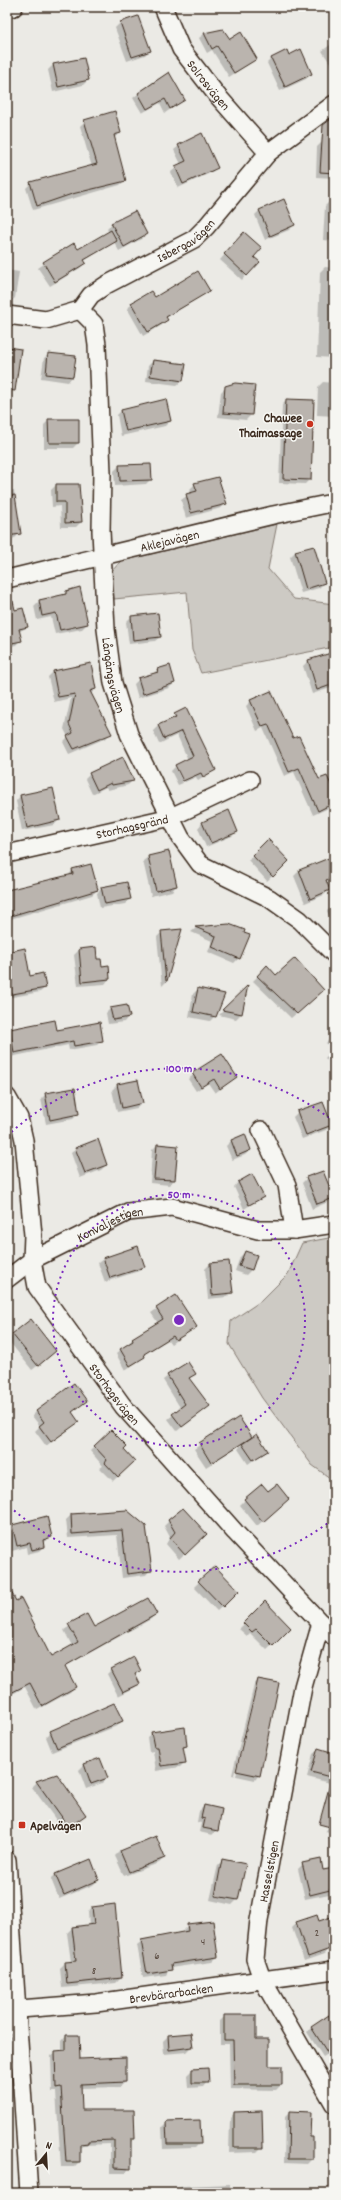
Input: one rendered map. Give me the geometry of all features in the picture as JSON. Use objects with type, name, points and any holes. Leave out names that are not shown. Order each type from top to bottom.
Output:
[{"type":"street","points":[[7,8],[14,7]]},
{"type":"street","name":"Solrosvägen","points":[[163,7],[181,49],[216,94],[268,153]]},
{"type":"street","name":"Isbergavägen","points":[[80,310],[91,295],[106,285],[194,239],[206,227],[268,153],[334,104]]},
{"type":"street","points":[[7,315],[46,320],[80,310]]},
{"type":"street","name":"Långängsvägen","points":[[80,310],[94,324],[97,345],[106,628],[113,683],[129,734],[181,838],[200,864],[269,898],[300,920],[334,954]]},
{"type":"street","name":"Aklejavägen","points":[[7,579],[273,515],[333,503]]},
{"type":"street","name":"Storhagsgränd","points":[[7,854],[171,817],[250,780]]},
{"type":"street","name":"Storhagsvägen","points":[[7,1096],[20,1118],[24,1140],[33,1235],[32,1260],[37,1287],[123,1406],[232,1528],[334,1637]]},
{"type":"street","points":[[261,1130],[287,1186],[294,1230]]},
{"type":"street","name":"Konvaljestigen","points":[[7,1279],[32,1260],[128,1212],[172,1207],[258,1230],[294,1230],[334,1224]]},
{"type":"street","name":"Hasselstigen","points":[[321,1623],[304,1687],[259,1920],[255,1959],[262,1978],[334,2104]]},
{"type":"street","points":[[7,1860],[12,2010],[29,2193]]},
{"type":"street","name":"Brevbärarbacken","points":[[12,2010],[96,2003],[262,1978],[334,1970]]},
{"type":"shaded area","points":[[277,524],[268,569],[294,599],[334,604],[334,647],[201,673],[192,650],[187,592],[114,599],[111,572],[121,561]]},
{"type":"shaded area","points":[[334,1237],[334,1481],[312,1465],[262,1398],[229,1344],[231,1321],[261,1301],[288,1274],[302,1243]]},
{"type":"building","points":[[138,16],[151,51],[132,57],[120,22]]},
{"type":"building","points":[[223,29],[230,39],[241,32],[257,59],[234,73],[217,46],[212,49],[204,33]]},
{"type":"building","points":[[301,49],[312,74],[285,87],[271,58],[287,50],[289,55]]},
{"type":"building","points":[[84,58],[89,80],[58,87],[53,64]]},
{"type":"building","points":[[169,72],[185,100],[170,109],[165,99],[147,109],[138,93]]},
{"type":"building","points":[[115,111],[121,133],[114,135],[126,181],[72,194],[37,206],[30,182],[97,164],[84,120]]},
{"type":"building","points":[[334,117],[334,173],[320,172],[323,125]]},
{"type":"building","points":[[202,133],[218,168],[183,184],[175,166],[186,161],[178,145]]},
{"type":"building","points":[[284,199],[295,225],[270,236],[259,210]]},
{"type":"building","points":[[135,211],[147,234],[124,247],[111,223]]},
{"type":"building","points":[[111,230],[117,241],[84,260],[86,263],[55,282],[43,262],[74,243],[78,249]]},
{"type":"building","points":[[244,232],[262,248],[254,257],[260,262],[247,276],[224,254]]},
{"type":"building","points":[[198,271],[210,291],[166,317],[168,320],[148,332],[131,303],[151,291],[155,297]]},
{"type":"building","points":[[7,347],[21,349],[15,391],[7,390]]},
{"type":"building","points":[[48,353],[76,356],[73,377],[46,374]]},
{"type":"building","points":[[153,360],[186,364],[183,381],[150,376]]},
{"type":"building","points":[[235,383],[255,385],[252,415],[223,413],[225,386]]},
{"type":"building","points":[[166,399],[171,421],[126,431],[121,410]]},
{"type":"building","points":[[286,399],[314,400],[311,480],[283,479]]},
{"type":"building","points":[[48,419],[79,419],[79,443],[49,443]]},
{"type":"building","points":[[151,464],[152,480],[120,481],[119,465]]},
{"type":"building","points":[[218,477],[227,504],[191,513],[186,494],[197,491],[194,483]]},
{"type":"building","points":[[56,484],[79,484],[82,522],[65,523],[65,502],[56,502]]},
{"type":"building","points":[[15,495],[21,534],[7,536],[7,496]]},
{"type":"building","points":[[314,546],[325,583],[306,589],[295,551]]},
{"type":"building","points":[[80,587],[88,624],[60,630],[56,613],[42,616],[39,600],[66,594],[66,591]]},
{"type":"building","points":[[7,601],[13,601],[15,610],[23,608],[28,627],[19,629],[22,641],[7,644]]},
{"type":"building","points":[[158,613],[161,637],[133,640],[131,616]]},
{"type":"building","points":[[331,653],[334,663],[334,684],[317,690],[308,660]]},
{"type":"building","points":[[91,663],[96,689],[90,691],[112,734],[74,749],[67,736],[73,733],[69,724],[75,694],[58,697],[53,671]]},
{"type":"building","points":[[170,665],[175,683],[143,694],[138,678],[158,672],[157,669]]},
{"type":"building","points":[[271,691],[293,738],[299,736],[319,779],[327,776],[334,791],[334,803],[318,811],[299,768],[289,772],[268,724],[262,726],[250,700]]},
{"type":"building","points":[[186,708],[216,770],[203,777],[201,773],[183,781],[175,765],[193,756],[182,731],[164,739],[158,725],[176,717],[174,714]]},
{"type":"building","points":[[123,757],[134,781],[112,785],[111,783],[97,790],[89,773]]},
{"type":"building","points":[[53,788],[60,820],[27,828],[20,795]]},
{"type":"building","points":[[229,810],[238,832],[211,843],[202,822]]},
{"type":"building","points":[[268,839],[289,861],[273,877],[252,855]]},
{"type":"building","points":[[169,851],[177,886],[156,891],[148,856]]},
{"type":"building","points":[[329,858],[334,870],[334,877],[326,880],[330,890],[310,899],[299,870]]},
{"type":"building","points":[[91,864],[98,890],[7,917],[7,890],[73,874],[72,869]]},
{"type":"building","points":[[127,882],[131,899],[105,904],[101,887]]},
{"type":"building","points":[[229,924],[245,930],[244,933],[250,935],[240,959],[212,947],[216,936],[195,927]]},
{"type":"building","points":[[182,929],[167,981],[166,981],[161,931]]},
{"type":"building","points":[[96,947],[97,959],[101,959],[102,966],[109,965],[110,979],[82,982],[79,949]]},
{"type":"building","points":[[25,948],[30,976],[43,973],[46,988],[7,995],[7,952]]},
{"type":"building","points":[[295,958],[324,990],[297,1014],[257,976],[267,965],[276,975]]},
{"type":"building","points":[[248,985],[242,1014],[222,1010]]},
{"type":"building","points":[[198,988],[225,994],[216,1017],[193,1012]]},
{"type":"building","points":[[127,1005],[130,1017],[113,1020],[110,1008]]},
{"type":"building","points":[[55,1020],[57,1030],[100,1022],[103,1041],[74,1046],[73,1041],[14,1053],[10,1029]]},
{"type":"building","points":[[222,1054],[237,1077],[220,1089],[214,1079],[201,1087],[192,1073]]},
{"type":"building","points":[[138,1080],[143,1103],[122,1108],[117,1084]]},
{"type":"building","points":[[75,1088],[79,1114],[50,1120],[45,1093]]},
{"type":"building","points":[[323,1102],[332,1125],[306,1135],[297,1111]]},
{"type":"building","points":[[245,1134],[251,1150],[237,1156],[231,1140]]},
{"type":"building","points":[[98,1139],[107,1165],[85,1173],[75,1148]]},
{"type":"building","points":[[157,1144],[178,1146],[175,1180],[154,1179]]},
{"type":"building","points":[[323,1171],[334,1198],[317,1204],[306,1177]]},
{"type":"building","points":[[252,1174],[264,1197],[249,1205],[238,1182]]},
{"type":"building","points":[[138,1246],[145,1267],[110,1278],[103,1258]]},
{"type":"building","points":[[245,1251],[257,1255],[252,1270],[239,1266]]},
{"type":"building","points":[[229,1261],[233,1293],[212,1295],[210,1263]]},
{"type":"building","points":[[176,1295],[197,1327],[176,1340],[173,1336],[144,1354],[145,1357],[130,1366],[120,1349],[133,1341],[132,1338],[163,1319],[156,1308]]},
{"type":"building","points":[[31,1319],[56,1351],[38,1366],[12,1334]]},
{"type":"building","points":[[188,1362],[196,1374],[189,1378],[210,1406],[182,1427],[172,1414],[185,1404],[167,1375]]},
{"type":"building","points":[[74,1383],[87,1401],[72,1412],[79,1422],[51,1442],[39,1426],[44,1422],[36,1411]]},
{"type":"building","points":[[239,1417],[252,1437],[211,1463],[199,1443]]},
{"type":"building","points":[[111,1430],[127,1446],[124,1449],[135,1461],[118,1477],[105,1463],[107,1460],[94,1446]]},
{"type":"building","points":[[257,1434],[268,1451],[253,1460],[242,1444]]},
{"type":"building","points":[[262,1484],[268,1491],[277,1484],[289,1499],[263,1522],[244,1499]]},
{"type":"building","points":[[183,1508],[207,1534],[185,1555],[170,1538],[175,1532],[168,1520]]},
{"type":"building","points":[[127,1510],[146,1526],[152,1571],[127,1574],[122,1530],[72,1534],[71,1514]]},
{"type":"building","points":[[47,1516],[52,1537],[43,1540],[44,1547],[32,1550],[30,1543],[17,1546],[12,1525]]},
{"type":"building","points":[[215,1566],[239,1591],[223,1607],[198,1581]]},
{"type":"building","points":[[7,1584],[16,1601],[21,1598],[51,1657],[78,1642],[68,1624],[87,1614],[94,1627],[148,1598],[157,1614],[65,1666],[76,1687],[42,1706],[30,1683],[7,1695]]},
{"type":"building","points":[[265,1601],[291,1628],[273,1646],[256,1629],[252,1632],[243,1623]]},
{"type":"building","points":[[134,1657],[141,1671],[135,1674],[140,1684],[123,1692],[111,1669]]},
{"type":"building","points":[[258,1679],[279,1683],[260,1776],[236,1771]]},
{"type":"building","points":[[114,1703],[123,1721],[57,1748],[50,1731]]},
{"type":"building","points":[[185,1727],[187,1746],[183,1747],[186,1763],[161,1766],[158,1747],[154,1747],[151,1732]]},
{"type":"building","points":[[318,1748],[334,1753],[334,1778],[311,1772]]},
{"type":"building","points":[[100,1758],[108,1778],[91,1784],[84,1764]]},
{"type":"building","points":[[57,1774],[86,1815],[69,1827],[36,1781]]},
{"type":"building","points":[[330,1784],[334,1785],[334,1828],[319,1824]]},
{"type":"building","points":[[204,1805],[222,1809],[218,1831],[203,1828],[205,1819],[201,1818]]},
{"type":"building","points":[[156,1836],[165,1858],[129,1872],[120,1851]]},
{"type":"building","points":[[91,1859],[99,1880],[64,1895],[55,1874]]},
{"type":"building","points":[[222,1859],[246,1864],[238,1900],[215,1896]]},
{"type":"building","points":[[321,1859],[323,1870],[334,1868],[334,1889],[310,1895],[302,1863]]},
{"type":"building","points":[[115,1904],[122,1978],[67,1984],[65,1962],[76,1961],[72,1927],[94,1924],[92,1907]]},
{"type":"building","points":[[317,1915],[319,1921],[334,1916],[334,1942],[328,1944],[330,1949],[308,1957],[296,1922]]},
{"type":"building","points":[[213,1921],[218,1957],[171,1964],[172,1970],[147,1974],[141,1940],[188,1931],[187,1924]]},
{"type":"building","points":[[224,2015],[256,2015],[256,2039],[269,2039],[269,2066],[282,2066],[282,2085],[234,2085],[233,2040],[224,2040]]},
{"type":"building","points":[[329,2015],[334,2023],[334,2063],[311,2027]]},
{"type":"building","points":[[191,2033],[193,2047],[169,2050],[168,2035]]},
{"type":"building","points":[[66,2035],[79,2035],[80,2059],[126,2057],[126,2082],[81,2084],[82,2110],[134,2110],[135,2139],[131,2139],[131,2169],[114,2168],[114,2140],[88,2141],[88,2143],[80,2144],[80,2162],[66,2162],[61,2087],[56,2088],[55,2051],[66,2050]]},
{"type":"building","points":[[208,2068],[209,2083],[192,2083],[192,2069]]},
{"type":"building","points":[[262,2111],[263,2148],[234,2148],[234,2112]]},
{"type":"building","points":[[289,2111],[311,2112],[310,2137],[313,2137],[313,2159],[288,2159]]},
{"type":"building","points":[[200,2120],[201,2144],[167,2144],[166,2121]]},
{"type":"place","name":"Chawee Thaimassage","points":[[310,424]]},
{"type":"place","name":"Apelvägen","points":[[22,1825]]}]
